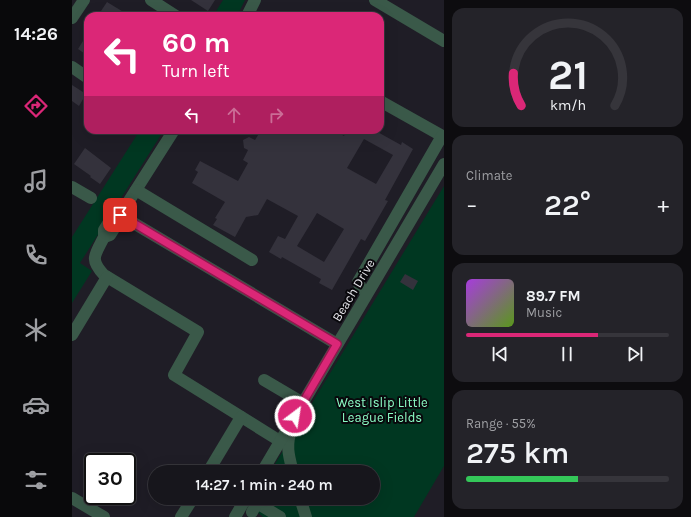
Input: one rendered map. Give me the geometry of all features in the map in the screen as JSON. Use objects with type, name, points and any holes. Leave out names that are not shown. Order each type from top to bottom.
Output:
[{"type":"street","points":[[72,18],[84,0]]},
{"type":"street","points":[[151,0],[170,12]]},
{"type":"street","points":[[249,12],[254,0]]},
{"type":"street","points":[[375,0],[444,40]]},
{"type":"street","points":[[72,68],[84,76]]},
{"type":"street","points":[[367,294],[358,282],[443,137],[384,103]]},
{"type":"street","points":[[171,134],[118,217],[111,219],[104,230],[104,237],[94,260],[96,266],[107,277],[198,332],[174,375],[284,444],[291,465]]},
{"type":"street","name":"Beach Drive","points":[[266,465],[272,454],[284,444],[302,403],[444,164]]},
{"type":"street","points":[[72,187],[91,198]]},
{"type":"street","points":[[136,190],[252,260]]},
{"type":"street","points":[[118,217],[337,344]]},
{"type":"street","points":[[72,335],[107,277]]},
{"type":"street","points":[[264,380],[302,403]]},
{"type":"street","points":[[212,465],[242,417]]},
{"type":"street","points":[[72,498],[104,517]]},
{"type":"street","points":[[181,517],[189,505]]},
{"type":"street","points":[[236,517],[251,505]]},
{"type":"street","points":[[257,505],[280,517]]},
{"type":"street","points":[[302,505],[306,517]]},
{"type":"green space","points":[[223,0],[245,0],[239,12],[216,12]]},
{"type":"green space","points":[[137,134],[161,134],[80,263],[92,271],[72,303],[72,237]]},
{"type":"green space","name":"West Islip Little League Fields","points":[[444,186],[444,466],[414,517],[263,517],[251,505],[380,505],[380,465],[274,465]]},
{"type":"building","points":[[191,0],[215,0],[208,11]]},
{"type":"building","points":[[107,2],[123,12],[103,12],[101,11]]},
{"type":"building","points":[[84,39],[84,53],[78,49]]},
{"type":"building","points":[[72,85],[84,93],[84,97],[79,106],[72,101]]},
{"type":"building","points":[[259,134],[341,134],[344,136],[345,134],[381,134],[401,145],[402,142],[413,149],[385,200],[388,201],[365,241],[361,239],[332,290],[319,283],[321,279],[282,257],[281,259],[269,252],[278,236],[285,239],[298,216],[267,199],[258,215],[246,217],[235,237],[213,225],[217,219],[215,218],[225,202],[192,183],[198,172],[195,170],[200,161],[238,181],[248,163],[243,160],[248,150],[244,148],[243,140],[249,137],[255,140]],"holes":[[[364,139],[393,155],[376,184],[347,168]],[[317,213],[344,229],[324,262],[297,246]]]},
{"type":"building","points":[[85,148],[111,168],[100,184],[74,164]]},
{"type":"building","points":[[405,274],[418,281],[413,290],[400,282]]},
{"type":"route","points":[[120,215],[337,344],[295,416]]}]
